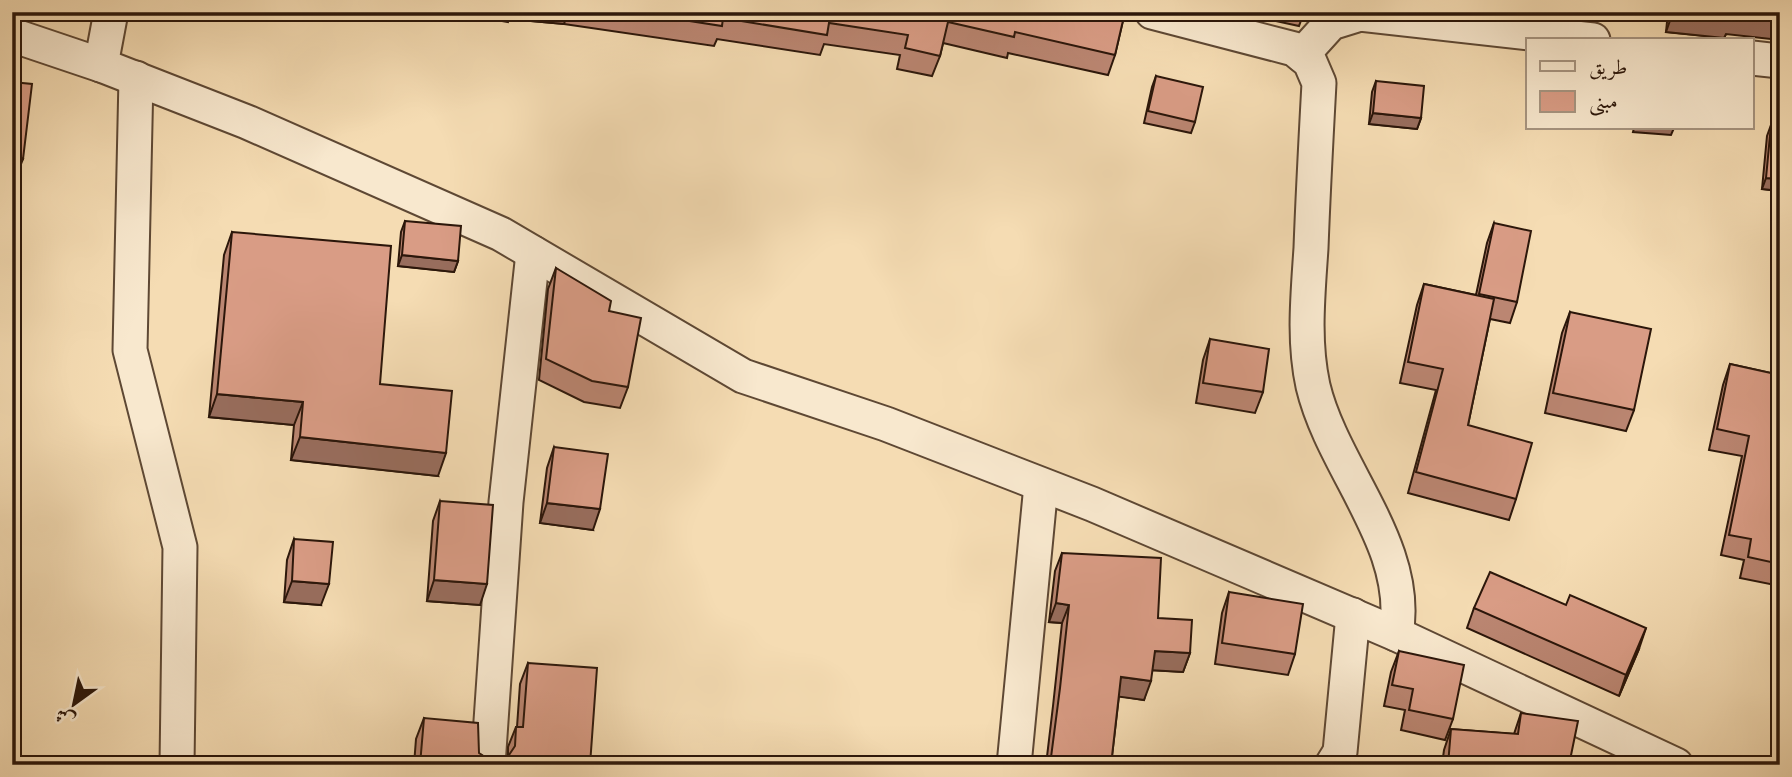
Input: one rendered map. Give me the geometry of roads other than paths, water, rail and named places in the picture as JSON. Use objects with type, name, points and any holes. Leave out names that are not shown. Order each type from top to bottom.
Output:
[{"type":"street","points":[[101,65],[111,12]]},
{"type":"street","points":[[1152,12],[1282,45],[1303,55],[1316,71],[1319,83],[1307,314],[1313,384],[1336,450],[1394,570],[1399,597],[1396,634]]},
{"type":"street","points":[[1303,55],[1331,23],[1360,14],[1575,38]]},
{"type":"street","points":[[12,35],[136,78],[501,234],[743,376],[886,424],[1041,485],[1353,615],[1676,765]]},
{"type":"street","points":[[1754,58],[1780,61]]},
{"type":"street","points":[[136,78],[130,350],[180,547],[177,765]]},
{"type":"street","points":[[488,765],[506,502],[533,253]]},
{"type":"street","points":[[1014,765],[1041,485]]},
{"type":"street","points":[[1332,765],[1340,752],[1353,615]]}]
